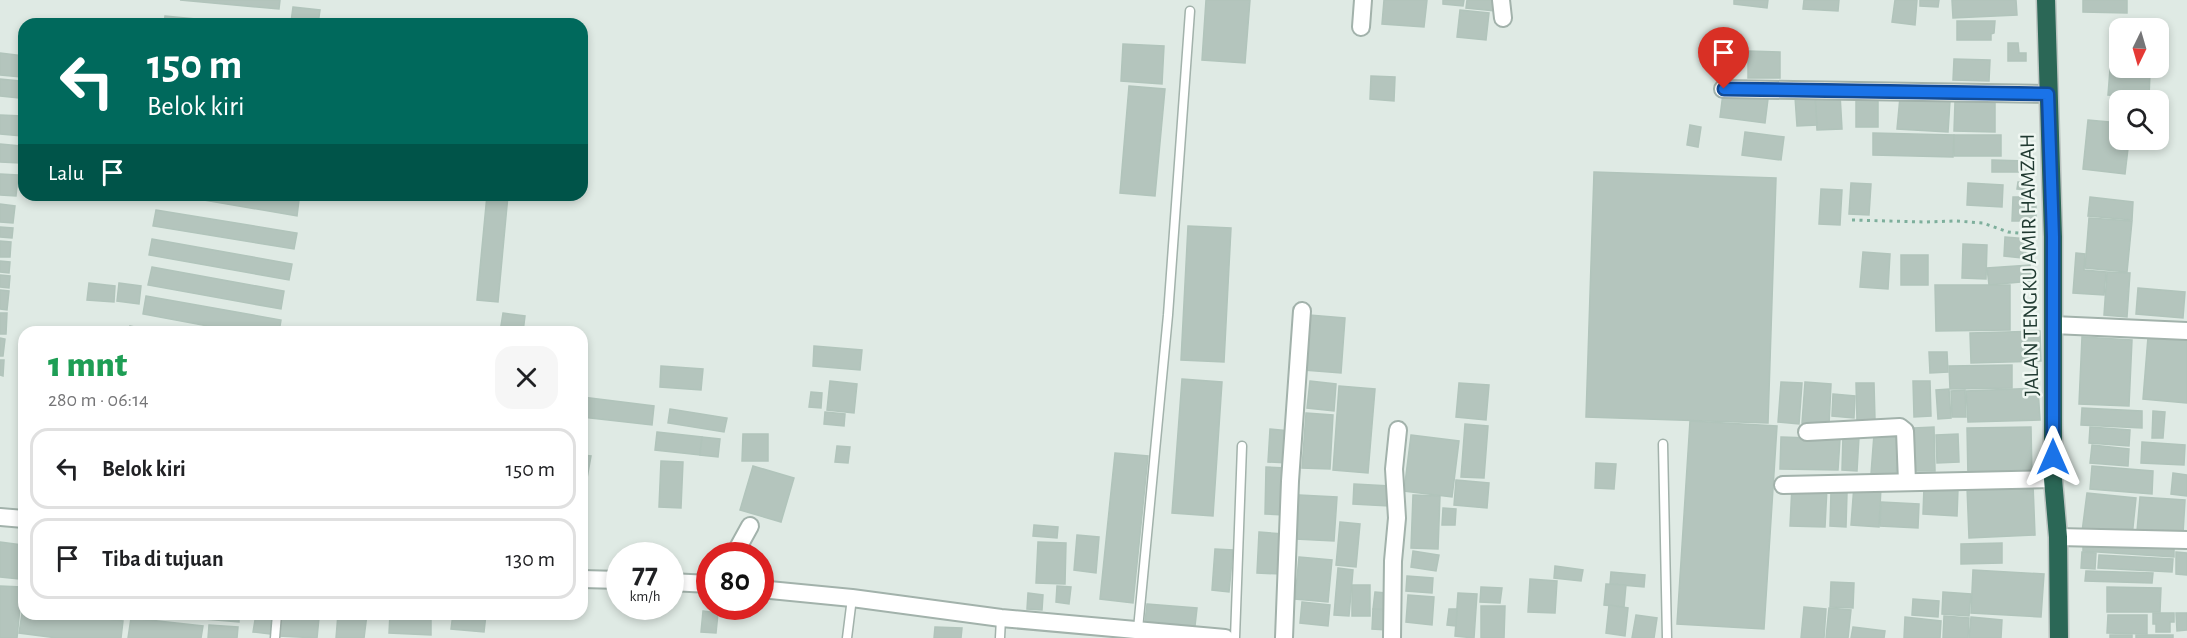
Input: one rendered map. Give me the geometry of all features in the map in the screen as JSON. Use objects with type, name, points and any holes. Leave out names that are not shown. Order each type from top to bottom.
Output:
[{"type":"highway","name":"JALAN TENGKU AMIR HAMZAH","points":[[2046,0],[2053,237],[2053,479],[2058,537],[2060,638]]},
{"type":"street","points":[[1361,27],[1363,0]]},
{"type":"street","points":[[1502,0],[1503,18]]},
{"type":"street","points":[[1724,89],[2048,94]]},
{"type":"street","points":[[1284,638],[1290,481],[1302,311]]},
{"type":"street","points":[[2053,325],[2187,331]]},
{"type":"street","points":[[1807,432],[1900,427],[1905,431],[1907,482]]},
{"type":"street","points":[[1392,638],[1397,518],[1394,469],[1398,430]]},
{"type":"street","points":[[1783,485],[2053,479]]},
{"type":"street","points":[[0,517],[18,518]]},
{"type":"street","points":[[741,542],[750,526]]},
{"type":"street","points":[[2058,537],[2187,540]]},
{"type":"street","points":[[588,579],[606,580]]},
{"type":"street","points":[[774,590],[852,598],[1001,618],[1225,638]]},
{"type":"lane","points":[[1138,629],[1168,315],[1190,11]]},
{"type":"lane","points":[[1663,444],[1667,638]]},
{"type":"lane","points":[[1235,638],[1242,446]]},
{"type":"lane","points":[[847,638],[852,598]]},
{"type":"lane","points":[[1000,638],[1001,618]]},
{"type":"lane","points":[[275,638],[276,620]]},
{"type":"path","points":[[1852,220],[1956,221],[1983,224],[2008,232],[2053,237]]},
{"type":"building","points":[[180,0],[280,0],[279,9]]},
{"type":"building","points":[[1206,0],[1250,0],[1245,63],[1202,60]]},
{"type":"building","points":[[1384,0],[1427,0],[1424,27],[1382,24]]},
{"type":"building","points":[[1443,0],[1464,0],[1463,6],[1443,4]]},
{"type":"building","points":[[1467,0],[1496,0],[1495,11],[1466,8]]},
{"type":"building","points":[[1734,0],[1768,0],[1767,8],[1734,4]]},
{"type":"building","points":[[1804,0],[1839,0],[1838,11],[1803,9]]},
{"type":"building","points":[[1895,0],[1917,0],[1915,25],[1892,22]]},
{"type":"building","points":[[1920,0],[1939,0],[1938,7],[1920,6]]},
{"type":"building","points":[[1952,0],[2016,0],[2017,15],[1953,18]]},
{"type":"building","points":[[2083,0],[2127,0],[2127,13],[2083,12]]},
{"type":"building","points":[[293,7],[320,10],[319,18],[292,18]]},
{"type":"building","points":[[1460,10],[1489,13],[1486,40],[1457,37]]},
{"type":"building","points":[[1957,21],[1995,21],[1991,40],[1957,40]]},
{"type":"building","points":[[2008,43],[2018,43],[2019,53],[2026,53],[2026,61],[2008,61]]},
{"type":"building","points":[[1123,44],[1164,46],[1162,84],[1121,81]]},
{"type":"building","points":[[1748,51],[1780,52],[1780,78],[1748,78]]},
{"type":"building","points":[[0,53],[18,55],[18,77],[0,75]]},
{"type":"building","points":[[1954,59],[1990,60],[1989,81],[1953,80]]},
{"type":"building","points":[[1371,76],[1395,77],[1394,101],[1370,99]]},
{"type":"building","points":[[2109,78],[2150,78],[2149,90],[2109,90],[2108,95]]},
{"type":"building","points":[[0,79],[18,81],[18,98],[0,96]]},
{"type":"building","points":[[1129,86],[1165,89],[1155,196],[1120,193]]},
{"type":"building","points":[[1723,93],[1768,99],[1765,123],[1720,117]]},
{"type":"building","points":[[1840,94],[1842,129],[1817,130],[1815,96]]},
{"type":"building","points":[[1856,95],[1878,95],[1878,127],[1856,127]]},
{"type":"building","points":[[1815,96],[1817,125],[1797,126],[1795,97]]},
{"type":"building","points":[[1900,97],[1950,101],[1948,132],[1897,129]]},
{"type":"building","points":[[1955,102],[1995,103],[1995,132],[1954,131]]},
{"type":"building","points":[[0,115],[18,116],[18,136],[0,134]]},
{"type":"building","points":[[2088,120],[2109,122],[2109,150],[2128,150],[2125,174],[2083,169]]},
{"type":"building","points":[[1690,125],[1701,127],[1698,147],[1687,145]]},
{"type":"building","points":[[1745,132],[1784,137],[1781,160],[1742,155]]},
{"type":"building","points":[[1873,133],[1954,135],[1953,157],[1873,155]]},
{"type":"building","points":[[1954,135],[2001,135],[2001,156],[1954,156]]},
{"type":"building","points":[[0,144],[18,146],[18,163],[0,162]]},
{"type":"building","points":[[1992,160],[2026,161],[2026,172],[1992,172]]},
{"type":"building","points":[[1594,172],[1776,178],[1768,423],[1586,417]]},
{"type":"building","points":[[0,174],[18,175],[16,196],[0,195]]},
{"type":"building","points":[[2018,182],[2034,183],[2034,190],[2017,189]]},
{"type":"building","points":[[1851,183],[1871,184],[1869,215],[1849,214]]},
{"type":"building","points":[[1968,183],[2003,185],[2002,207],[1967,205]]},
{"type":"building","points":[[1821,189],[1842,190],[1840,225],[1819,224]]},
{"type":"building","points":[[2013,197],[2036,197],[2036,221],[2012,221]]},
{"type":"building","points":[[2090,197],[2133,202],[2132,220],[2088,216]]},
{"type":"building","points":[[210,201],[299,201],[297,216]]},
{"type":"building","points":[[486,201],[507,201],[498,302],[477,300]]},
{"type":"building","points":[[0,204],[15,206],[13,223],[0,222]]},
{"type":"building","points":[[156,210],[297,233],[294,249],[153,226]]},
{"type":"building","points":[[2089,218],[2132,221],[2127,272],[2085,268]]},
{"type":"building","points":[[1188,226],[1231,228],[1224,362],[1181,360]]},
{"type":"building","points":[[0,227],[13,228],[12,238],[0,237]]},
{"type":"building","points":[[2005,237],[2029,239],[2028,252],[2023,252],[2022,258],[2004,256]]},
{"type":"building","points":[[152,239],[292,264],[289,280],[149,255]]},
{"type":"building","points":[[0,241],[11,242],[10,257],[0,257]]},
{"type":"building","points":[[1963,244],[1987,245],[1986,279],[1962,278]]},
{"type":"building","points":[[1863,252],[1890,254],[1888,289],[1860,287]]},
{"type":"building","points":[[2076,253],[2085,254],[2084,270],[2106,272],[2104,295],[2073,293]]},
{"type":"building","points":[[1901,255],[1928,255],[1928,285],[1901,285]]},
{"type":"building","points":[[0,261],[10,262],[9,273],[0,272]]},
{"type":"building","points":[[2030,265],[2031,281],[1989,285],[1987,268]]},
{"type":"building","points":[[152,267],[284,291],[281,309],[148,285]]},
{"type":"building","points":[[2107,272],[2130,273],[2127,317],[2104,315]]},
{"type":"building","points":[[0,275],[10,276],[9,288],[0,287]]},
{"type":"building","points":[[89,283],[115,286],[114,302],[87,300]]},
{"type":"building","points":[[119,283],[141,286],[139,304],[117,301]]},
{"type":"building","points":[[1935,285],[2010,285],[2010,330],[1936,331]]},
{"type":"building","points":[[2138,288],[2185,292],[2183,318],[2136,314]]},
{"type":"building","points":[[0,290],[9,291],[7,310],[0,309]]},
{"type":"building","points":[[146,296],[281,320],[280,326],[208,326],[143,314]]},
{"type":"building","points":[[0,313],[7,313],[6,334],[0,334]]},
{"type":"building","points":[[503,313],[525,316],[524,326],[501,326]]},
{"type":"building","points":[[1309,315],[1345,318],[1341,373],[1304,370]]},
{"type":"building","points":[[2040,331],[2041,361],[1971,363],[1970,333]]},
{"type":"building","points":[[2082,337],[2132,340],[2129,406],[2079,404]]},
{"type":"building","points":[[2148,337],[2187,340],[2187,403],[2143,399]]},
{"type":"building","points":[[0,338],[5,339],[3,356],[0,356]]},
{"type":"building","points":[[814,346],[862,350],[860,370],[813,366]]},
{"type":"building","points":[[1929,352],[1947,352],[1948,372],[1930,373]]},
{"type":"building","points":[[0,360],[4,360],[3,376],[0,375]]},
{"type":"building","points":[[2012,365],[2012,388],[1950,389],[1949,366]]},
{"type":"building","points":[[661,366],[703,369],[701,390],[660,387]]},
{"type":"building","points":[[1182,379],[1222,382],[1213,516],[1172,513]]},
{"type":"building","points":[[830,381],[857,384],[854,413],[827,410]]},
{"type":"building","points":[[1310,381],[1336,384],[1334,411],[1307,408]]},
{"type":"building","points":[[1913,381],[1930,381],[1931,416],[1914,417]]},
{"type":"building","points":[[1781,382],[1802,383],[1799,424],[1778,422]]},
{"type":"building","points":[[1805,382],[1831,384],[1829,425],[1802,423]]},
{"type":"building","points":[[1459,383],[1489,385],[1486,420],[1456,417]]},
{"type":"building","points":[[1856,383],[1874,383],[1875,420],[1857,421]]},
{"type":"building","points":[[1339,386],[1375,389],[1368,473],[1333,470]]},
{"type":"building","points":[[2038,388],[2040,420],[1968,422],[1966,391]]},
{"type":"building","points":[[1949,389],[1951,418],[1938,419],[1936,390]]},
{"type":"building","points":[[1965,390],[1966,417],[1952,417],[1951,391]]},
{"type":"building","points":[[811,392],[822,393],[821,408],[809,407]]},
{"type":"building","points":[[1833,394],[1855,396],[1854,418],[1832,416]]},
{"type":"building","points":[[588,398],[654,406],[652,425],[588,418]]},
{"type":"building","points":[[2082,408],[2142,411],[2142,428],[2081,425]]},
{"type":"building","points":[[670,409],[727,418],[724,432],[668,423]]},
{"type":"building","points":[[2153,411],[2165,412],[2163,438],[2152,438]]},
{"type":"building","points":[[825,412],[845,414],[844,426],[824,424]]},
{"type":"building","points":[[1306,413],[1333,415],[1330,469],[1302,468]]},
{"type":"building","points":[[1690,421],[1777,426],[1764,629],[1677,624]]},
{"type":"building","points":[[1465,424],[1488,426],[1484,478],[1461,477]]},
{"type":"building","points":[[1934,427],[1935,471],[1916,471],[1914,428]]},
{"type":"building","points":[[2031,427],[2032,476],[1968,477],[1967,428]]},
{"type":"building","points":[[2090,427],[2130,430],[2129,446],[2089,443]]},
{"type":"building","points":[[1270,429],[1290,431],[1288,463],[1268,462]]},
{"type":"building","points":[[657,432],[702,437],[700,455],[655,450]]},
{"type":"building","points":[[743,434],[768,434],[768,461],[742,461]]},
{"type":"building","points":[[1874,434],[1898,436],[1896,475],[1871,474]]},
{"type":"building","points":[[1958,434],[1959,462],[1937,463],[1936,435]]},
{"type":"building","points":[[1411,435],[1459,441],[1452,497],[1404,491]]},
{"type":"building","points":[[1843,436],[1859,437],[1857,471],[1842,470]]},
{"type":"building","points":[[702,437],[720,439],[718,457],[700,455]]},
{"type":"building","points":[[1781,437],[1840,439],[1838,470],[1780,469]]},
{"type":"building","points":[[2142,442],[2185,445],[2184,465],[2141,463]]},
{"type":"building","points":[[2092,445],[2129,449],[2128,466],[2090,463]]},
{"type":"building","points":[[837,446],[850,447],[848,463],[835,462]]},
{"type":"building","points":[[1115,453],[1148,456],[1133,603],[1100,599]]},
{"type":"building","points":[[588,456],[591,456],[588,473]]},
{"type":"building","points":[[661,461],[683,462],[681,508],[659,507]]},
{"type":"building","points":[[1596,463],[1616,464],[1614,489],[1595,488]]},
{"type":"building","points":[[753,466],[794,478],[781,522],[740,510]]},
{"type":"building","points":[[2092,466],[2153,471],[2152,494],[2090,489]]},
{"type":"building","points":[[1266,467],[1286,468],[1284,515],[1265,514]]},
{"type":"building","points":[[2173,473],[2187,475],[2187,496],[2171,494]]},
{"type":"building","points":[[1456,480],[1489,483],[1487,508],[1454,505]]},
{"type":"building","points":[[1354,484],[1390,486],[1389,506],[1353,504]]},
{"type":"building","points":[[2033,484],[2035,535],[1969,538],[1967,487]]},
{"type":"building","points":[[1854,485],[1881,487],[1879,527],[1851,525]]},
{"type":"building","points":[[1792,486],[1827,488],[1825,527],[1790,526]]},
{"type":"building","points":[[1924,487],[1958,489],[1957,516],[1923,514]]},
{"type":"building","points":[[1831,492],[1847,493],[1846,527],[1830,526]]},
{"type":"building","points":[[2087,493],[2136,498],[2132,537],[2082,532]]},
{"type":"building","points":[[1299,495],[1337,497],[1334,541],[1296,539]]},
{"type":"building","points":[[1413,495],[1440,496],[1438,549],[1411,548]]},
{"type":"building","points":[[2140,497],[2185,500],[2183,534],[2137,531]]},
{"type":"building","points":[[1881,502],[1919,504],[1918,528],[1880,526]]},
{"type":"building","points":[[1443,508],[1456,509],[1455,525],[1442,525]]},
{"type":"building","points":[[1340,522],[1360,524],[1356,567],[1336,565]]},
{"type":"building","points":[[1034,525],[1058,527],[1057,538],[1033,536]]},
{"type":"building","points":[[1259,532],[1284,534],[1281,574],[1257,573]]},
{"type":"building","points":[[1077,535],[1099,537],[1096,573],[1074,570]]},
{"type":"building","points":[[2083,541],[2174,547],[2174,557],[2083,551]]},
{"type":"building","points":[[0,542],[18,544],[18,579],[0,577]]},
{"type":"building","points":[[1038,542],[1066,543],[1065,584],[1036,583]]},
{"type":"building","points":[[2002,543],[2002,563],[1961,564],[1961,544]]},
{"type":"building","points":[[1215,549],[1233,550],[1229,592],[1212,590]]},
{"type":"building","points":[[1413,551],[1439,555],[1436,571],[1411,567]]},
{"type":"building","points":[[2082,552],[2096,553],[2095,569],[2081,568]]},
{"type":"building","points":[[2176,552],[2187,553],[2187,575],[2176,574]]},
{"type":"building","points":[[2099,555],[2173,559],[2172,572],[2098,568]]},
{"type":"building","points":[[1299,557],[1332,560],[1328,602],[1295,599]]},
{"type":"building","points":[[1555,566],[1583,570],[1581,581],[1554,578]]},
{"type":"building","points":[[1338,568],[1353,570],[1349,616],[1334,615]]},
{"type":"building","points":[[1973,570],[2044,574],[2041,617],[1971,613]]},
{"type":"building","points":[[2086,571],[2153,573],[2152,583],[2085,581]]},
{"type":"building","points":[[1611,572],[1645,575],[1644,587],[1610,584]]},
{"type":"building","points":[[1407,576],[1433,578],[1432,593],[1406,591]]},
{"type":"building","points":[[1530,579],[1557,581],[1555,613],[1528,612]]},
{"type":"building","points":[[1831,582],[1854,583],[1853,608],[1830,607]]},
{"type":"building","points":[[1606,584],[1626,585],[1624,607],[1604,605]]},
{"type":"building","points":[[1352,585],[1370,585],[1370,616],[1352,616]]},
{"type":"building","points":[[0,586],[18,587],[17,638],[0,638]]},
{"type":"building","points":[[1057,586],[1071,587],[1069,604],[1056,602]]},
{"type":"building","points":[[1481,587],[1502,588],[1500,603],[1480,602]]},
{"type":"building","points":[[2107,587],[2161,588],[2160,612],[2107,612]]},
{"type":"building","points":[[1375,592],[1386,593],[1385,610],[1373,609]]},
{"type":"building","points":[[1943,592],[1971,594],[1969,616],[1942,614]]},
{"type":"building","points":[[1028,593],[1043,595],[1042,610],[1027,609]]},
{"type":"building","points":[[1458,593],[1477,594],[1474,638],[1455,636]]},
{"type":"building","points":[[1408,595],[1434,597],[1432,625],[1406,622]]},
{"type":"building","points":[[1913,599],[1939,601],[1938,617],[1912,615]]},
{"type":"building","points":[[1302,602],[1330,605],[1328,626],[1300,623]]},
{"type":"building","points":[[1147,604],[1197,608],[1195,626],[1145,622]]},
{"type":"building","points":[[1609,605],[1628,608],[1625,636],[1606,633]]},
{"type":"building","points":[[1481,606],[1505,606],[1504,638],[1481,638]]},
{"type":"building","points":[[1804,607],[1826,609],[1824,638],[1801,638]]},
{"type":"building","points":[[1829,608],[1851,610],[1848,638],[1826,638]]},
{"type":"building","points":[[1373,609],[1388,610],[1387,630],[1372,629]]},
{"type":"building","points":[[1449,609],[1457,609],[1456,626],[1447,625]]},
{"type":"building","points":[[2153,613],[2174,613],[2174,622],[2170,622],[2170,632],[2156,632]]},
{"type":"building","points":[[2176,613],[2187,613],[2187,630],[2177,631]]},
{"type":"building","points":[[1636,615],[1657,618],[1654,638],[1632,638]]},
{"type":"building","points":[[2108,615],[2147,615],[2147,634],[2107,633]]},
{"type":"building","points":[[1944,616],[1969,618],[1968,638],[1943,638]]},
{"type":"building","points":[[1905,617],[1941,621],[1940,638],[1904,638]]},
{"type":"building","points":[[1971,617],[2002,620],[2001,638],[1969,638]]},
{"type":"building","points":[[21,620],[123,621],[121,638],[57,638],[19,633]]},
{"type":"building","points":[[131,620],[203,626],[201,638],[128,638]]},
{"type":"building","points":[[215,620],[239,620],[239,622]]},
{"type":"building","points":[[255,620],[272,620],[270,634],[253,632]]},
{"type":"building","points":[[281,620],[319,620],[317,638],[279,636]]},
{"type":"building","points":[[338,620],[366,620],[364,638],[336,638]]},
{"type":"building","points":[[390,620],[431,620],[431,635],[389,633]]},
{"type":"building","points":[[452,620],[485,620],[484,632],[451,629]]},
{"type":"building","points":[[702,620],[717,620],[716,633],[701,632]]},
{"type":"building","points":[[209,625],[238,627],[237,638],[208,638]]},
{"type":"building","points":[[935,627],[962,628],[961,638],[934,638]]},
{"type":"building","points":[[1853,627],[1885,631],[1884,638],[1851,638]]},
{"type":"building","points":[[2110,635],[2132,635],[2132,638],[2110,638]]},
{"type":"building","points":[[2136,635],[2173,635],[2173,638],[2136,638]]},
{"type":"route","points":[[1724,89],[2048,94],[2053,237],[2053,457]]}]
